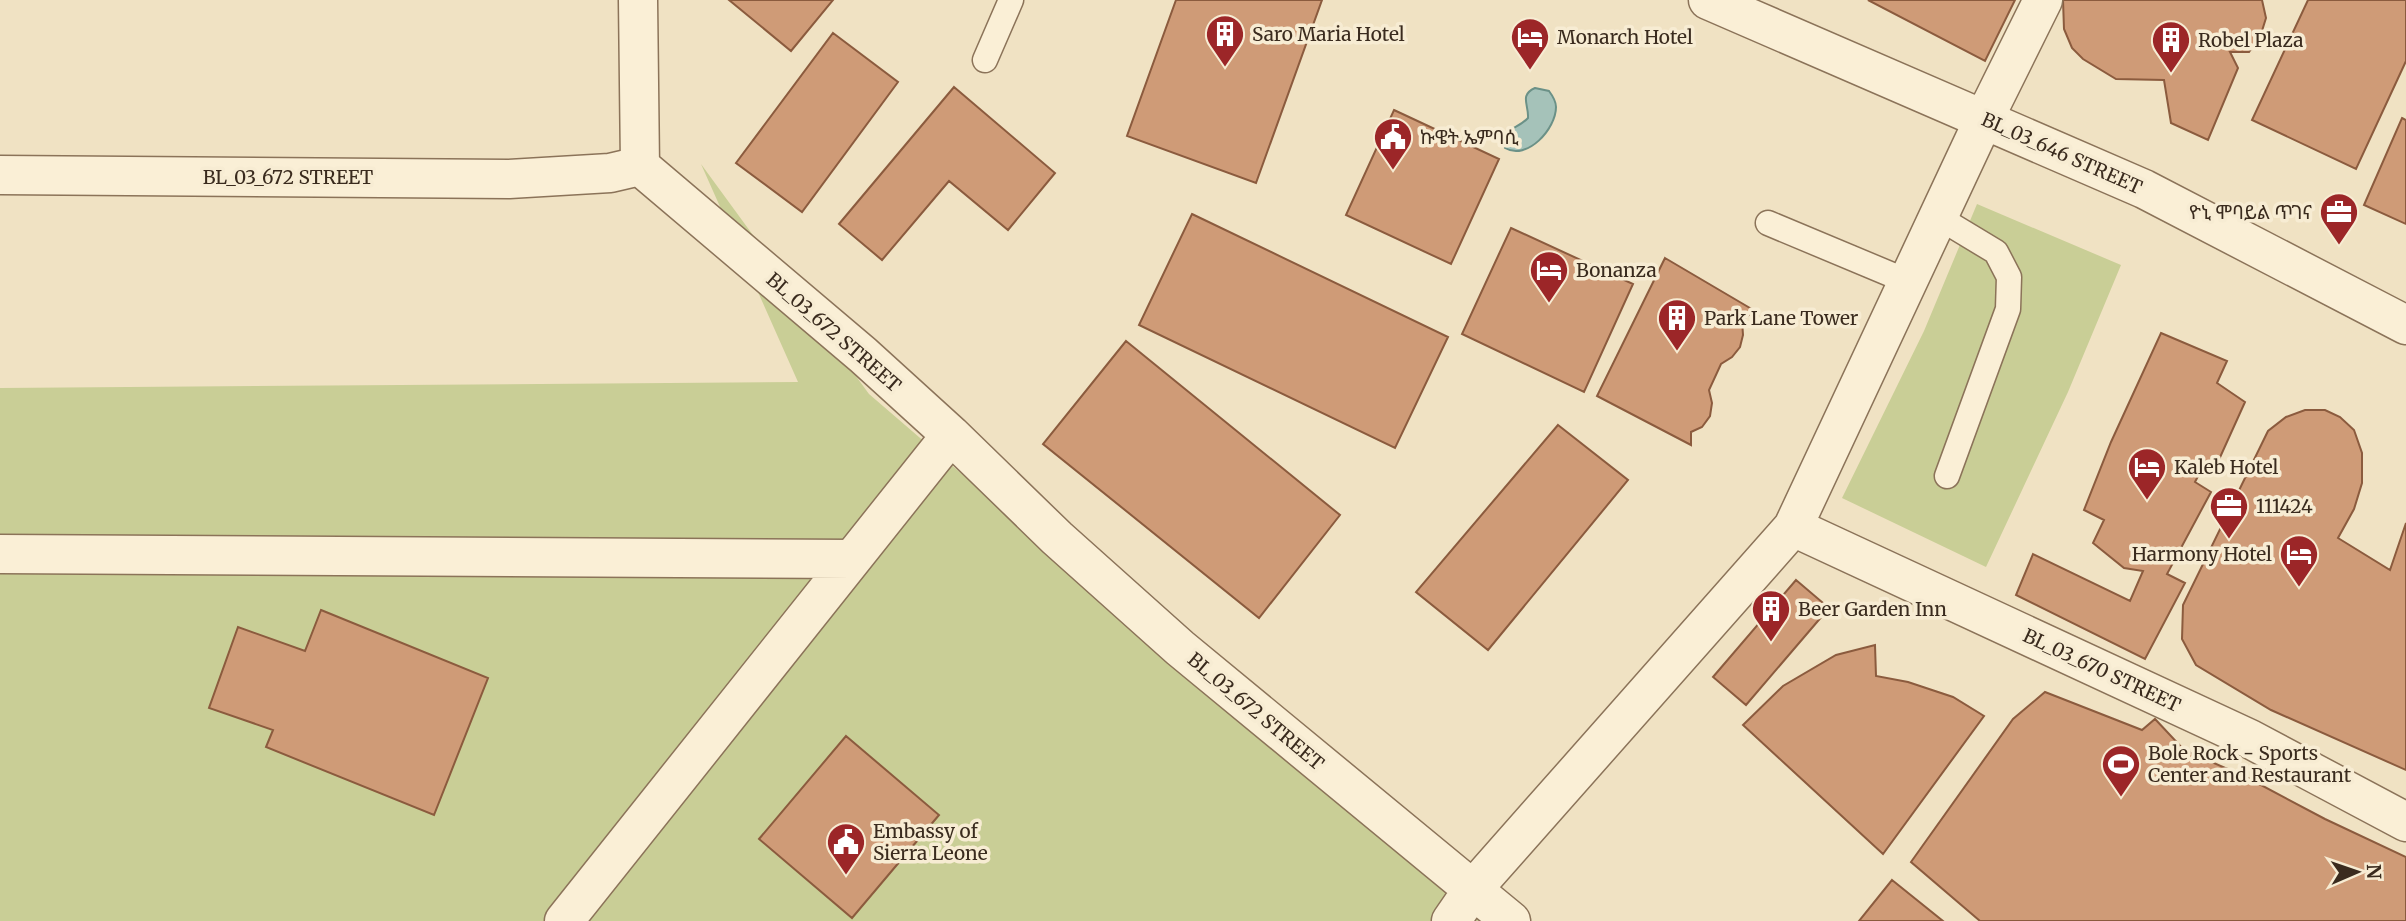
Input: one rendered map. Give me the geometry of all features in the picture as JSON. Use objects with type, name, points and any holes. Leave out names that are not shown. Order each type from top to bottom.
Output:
[{"type":"street","points":[[638,0],[640,166]]},
{"type":"street","name":"BL_03_646 STREET","points":[[1708,0],[2144,189],[2406,325]]},
{"type":"street","points":[[1451,921],[1473,889],[1793,527],[1984,119],[2043,0]]},
{"type":"street","name":"BL_03_672 STREET","points":[[0,175],[509,179],[610,173],[640,166],[863,355],[951,435],[1057,538],[1180,648],[1511,921]]},
{"type":"street","points":[[564,921],[951,435]]},
{"type":"street","name":"BL_03_670 STREET","points":[[1793,527],[2249,739],[2406,822]]},
{"type":"street","points":[[0,554],[852,559]]},
{"type":"lane","points":[[985,60],[1011,0]]},
{"type":"lane","points":[[1938,217],[1996,252],[2009,277],[2008,309],[1947,476]]},
{"type":"lane","points":[[1768,223],[1909,282]]},
{"type":"green space","points":[[701,164],[869,394],[1481,921],[0,921],[0,388],[798,382]]},
{"type":"green space","points":[[1977,204],[2121,265],[2068,392],[1986,567],[1842,498],[1924,331]]},
{"type":"water","points":[[1535,88],[1549,91],[1555,100],[1555,116],[1551,125],[1531,147],[1514,151],[1505,148],[1508,132],[1528,118],[1526,97]]},
{"type":"building","points":[[729,0],[833,0],[791,51]]},
{"type":"building","name":"Saro Maria Hotel","points":[[1176,0],[1322,0],[1256,183],[1127,136]]},
{"type":"building","points":[[1868,0],[2015,0],[1985,61]]},
{"type":"building","name":"Robel Plaza","points":[[2063,0],[2262,0],[2266,18],[2261,34],[2249,52],[2230,52],[2238,68],[2208,140],[2171,123],[2164,80],[2116,79],[2083,59],[2072,48],[2064,29]]},
{"type":"building","points":[[2308,0],[2406,0],[2406,61],[2356,169],[2252,120]]},
{"type":"building","points":[[833,33],[898,82],[802,212],[736,163]]},
{"type":"building","points":[[954,87],[1055,173],[1008,230],[949,181],[882,260],[839,224]]},
{"type":"building","points":[[1394,110],[1499,159],[1451,264],[1346,215]]},
{"type":"building","points":[[2402,118],[2406,120],[2406,224],[2364,205]]},
{"type":"building","points":[[1192,214],[1448,337],[1395,448],[1139,325]]},
{"type":"building","points":[[1511,228],[1633,284],[1584,392],[1462,334]]},
{"type":"building","name":"Park Lane Tower","points":[[1665,258],[1755,311],[1742,320],[1743,335],[1740,347],[1732,357],[1721,364],[1709,390],[1712,403],[1710,416],[1702,427],[1691,432],[1691,445],[1597,396]]},
{"type":"building","name":"Kaleb Hotel","points":[[2161,333],[2227,361],[2217,383],[2245,402],[2217,464],[2206,461],[2195,482],[2211,492],[2167,574],[2185,583],[2145,659],[2016,595],[2033,554],[2130,601],[2143,571],[2124,568],[2093,543],[2104,520],[2084,510],[2111,442]]},
{"type":"building","points":[[1126,341],[1340,515],[1259,618],[1043,444]]},
{"type":"building","name":"Harmony Hotel","points":[[2305,410],[2325,410],[2340,417],[2354,430],[2362,453],[2362,483],[2354,509],[2338,538],[2390,570],[2406,523],[2406,770],[2271,710],[2196,665],[2182,639],[2183,605],[2268,431],[2286,417]]},
{"type":"building","points":[[1558,425],[1628,480],[1488,650],[1416,592]]},
{"type":"building","name":"Beer Garden Inn","points":[[1796,580],[1829,608],[1746,705],[1713,677]]},
{"type":"building","points":[[321,610],[488,678],[434,815],[266,747],[273,730],[209,708],[238,627],[305,651]]},
{"type":"building","name":"Beer Garden Inn","points":[[1875,645],[1876,676],[1908,682],[1953,697],[1984,716],[1883,854],[1743,725],[1783,686],[1836,655]]},
{"type":"building","name":"Bole Rock - Sports Center and Restaurant","points":[[2045,692],[2142,730],[2155,719],[2184,750],[2246,777],[2325,819],[2406,857],[2406,921],[1980,921],[1911,862],[2013,719]]},
{"type":"building","points":[[846,736],[939,815],[852,918],[759,839]]},
{"type":"building","points":[[1892,880],[1943,921],[1859,921]]},
{"type":"place","name":"Saro Maria Hotel","points":[[1225,68]]},
{"type":"place","name":"Monarch Hotel","points":[[1530,71]]},
{"type":"place","name":"Robel Plaza","points":[[2171,74]]},
{"type":"place","name":"ኩዌት ኤምባሲ","points":[[1393,171]]},
{"type":"place","name":"ዮኒ ሞባይል ጥገና","points":[[2339,246]]},
{"type":"place","name":"Bonanza","points":[[1549,304]]},
{"type":"place","name":"Park Lane Tower","points":[[1677,352]]},
{"type":"place","name":"Kaleb Hotel","points":[[2147,501]]},
{"type":"place","name":"111424","points":[[2229,540]]},
{"type":"place","name":"Harmony Hotel","points":[[2299,588]]},
{"type":"place","name":"Beer Garden Inn","points":[[1771,643]]},
{"type":"place","name":"Bole Rock - Sports Center and Restaurant","points":[[2121,798]]},
{"type":"place","name":"Embassy of Sierra Leone","points":[[846,876]]}]
